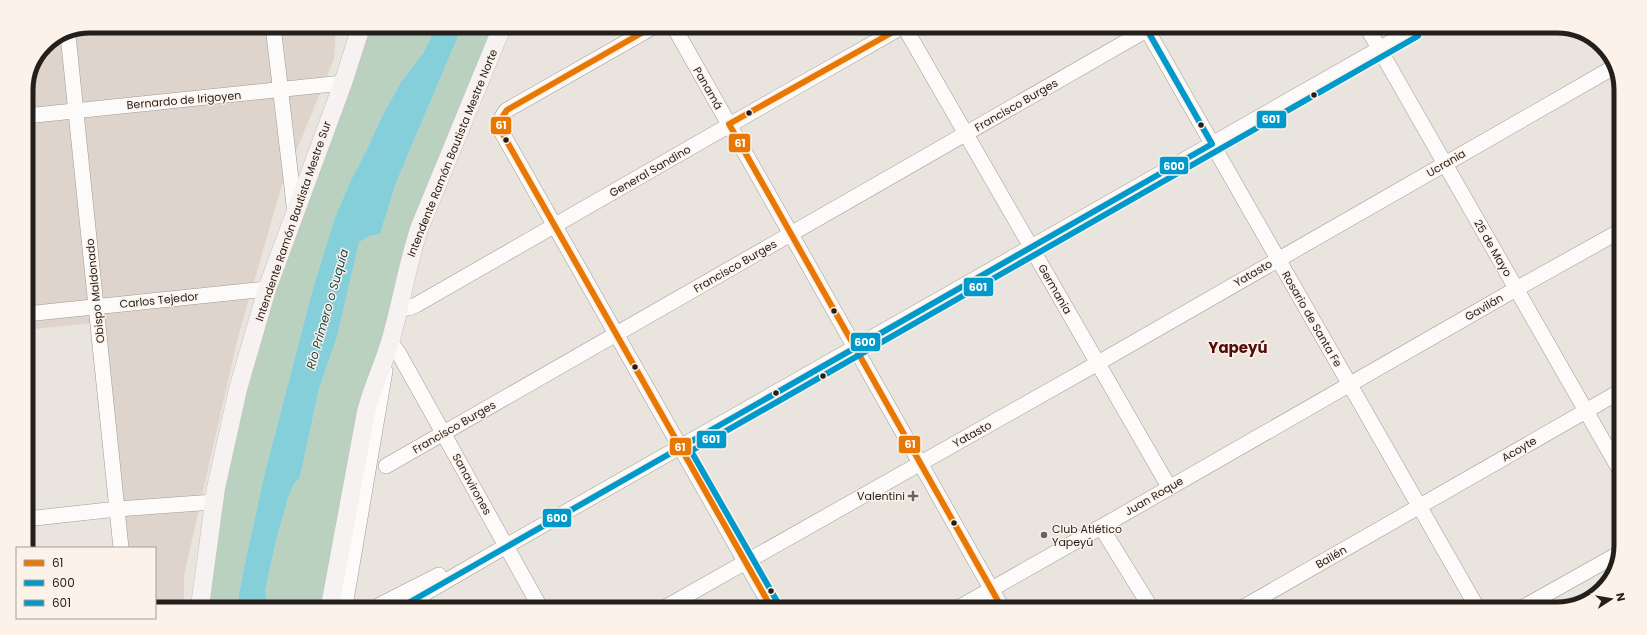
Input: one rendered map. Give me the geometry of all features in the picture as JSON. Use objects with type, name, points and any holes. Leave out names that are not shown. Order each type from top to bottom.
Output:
[{"type":"main road","name":"Intendente Ramón Bautista Mestre Sur","points":[[201,602],[214,502],[238,389],[267,289],[343,83],[359,33]]},
{"type":"main road","name":"Intendente Ramón Bautista Mestre Norte","points":[[331,602],[366,412],[390,342],[410,258],[419,229],[500,33]]},
{"type":"street","points":[[274,33],[295,213]]},
{"type":"street","points":[[643,33],[508,110],[502,115],[499,124],[501,131],[768,602]]},
{"type":"street","name":"Panamá","points":[[677,33],[999,602]]},
{"type":"street","name":"General Sandino","points":[[398,309],[409,308],[416,305],[729,124],[891,33]]},
{"type":"street","name":"Germania","points":[[908,33],[1169,487]]},
{"type":"street","name":"Francisco Burges","points":[[386,466],[1141,33]]},
{"type":"street","name":"Rosario de Santa Fe","points":[[1150,33],[1277,259],[1474,602]]},
{"type":"street","name":"25 de Mayo","points":[[1370,33],[1614,460]]},
{"type":"street","points":[[410,602],[1407,33]]},
{"type":"street","name":"Obispo Maldonado","points":[[68,37],[121,547]]},
{"type":"street","name":"Ucrania","points":[[1277,259],[1610,69]]},
{"type":"street","name":"Bernardo de Irigoyen","points":[[33,115],[343,83]]},
{"type":"street","name":"Gavilán","points":[[1349,384],[1614,234]]},
{"type":"street","name":"Yatasto","points":[[675,602],[1277,259]]},
{"type":"street","name":"Carlos Tejedor","points":[[33,313],[267,289]]},
{"type":"street","points":[[346,602],[390,342]]},
{"type":"street","name":"Sanavirones","points":[[390,342],[398,352],[537,602]]},
{"type":"street","name":"Juan Roque","points":[[968,602],[1349,384]]},
{"type":"street","name":"Acoyte","points":[[1419,506],[1614,395]]},
{"type":"street","points":[[33,518],[117,509],[214,502]]},
{"type":"street","name":"Bailén","points":[[1252,602],[1419,506]]},
{"type":"street","points":[[1101,527],[1147,602]]},
{"type":"street","points":[[386,602],[480,554],[506,546]]},
{"type":"street","points":[[430,602],[480,574],[506,546]]},
{"type":"street","points":[[1532,602],[1613,557]]},
{"type":"shaded area","points":[[90,33],[336,33],[334,59],[281,188],[237,341],[184,575],[183,602],[156,602],[156,547],[115,547],[92,323],[33,329],[33,90],[37,68],[43,58],[58,43],[68,37]]},
{"type":"green space","points":[[359,33],[433,33],[423,53],[401,82],[383,114],[350,182],[334,220],[313,288],[264,476],[238,602],[201,602],[228,435]]},
{"type":"green space","points":[[459,33],[500,33],[419,229],[331,602],[267,602],[265,591],[276,541],[289,495],[294,484],[300,477],[319,389],[337,337],[359,241],[369,236],[380,234],[396,183]]},
{"type":"water","name":"Río Primero o Suquía","points":[[433,33],[459,33],[396,183],[380,234],[369,236],[359,242],[337,337],[319,389],[300,477],[294,484],[289,495],[276,541],[265,591],[267,602],[238,602],[264,476],[313,288],[334,220],[350,182],[383,114],[401,82],[423,53]]},
{"type":"transit line","name":"61","points":[[642,33],[507,110],[501,119],[501,131],[768,602]]},
{"type":"transit line","name":"61","points":[[891,33],[729,124],[999,602]]},
{"type":"transit line","name":"600","points":[[410,602],[1212,144],[1149,33]]},
{"type":"transit line","name":"601","points":[[777,602],[691,451],[1418,36]]},
{"type":"place","name":"Valentini","points":[[913,496]]},
{"type":"place","name":"Club Atlético Yapeyú","points":[[1044,535]]},
{"type":"district","name":"Yapeyú","points":[[1238,347]]}]
